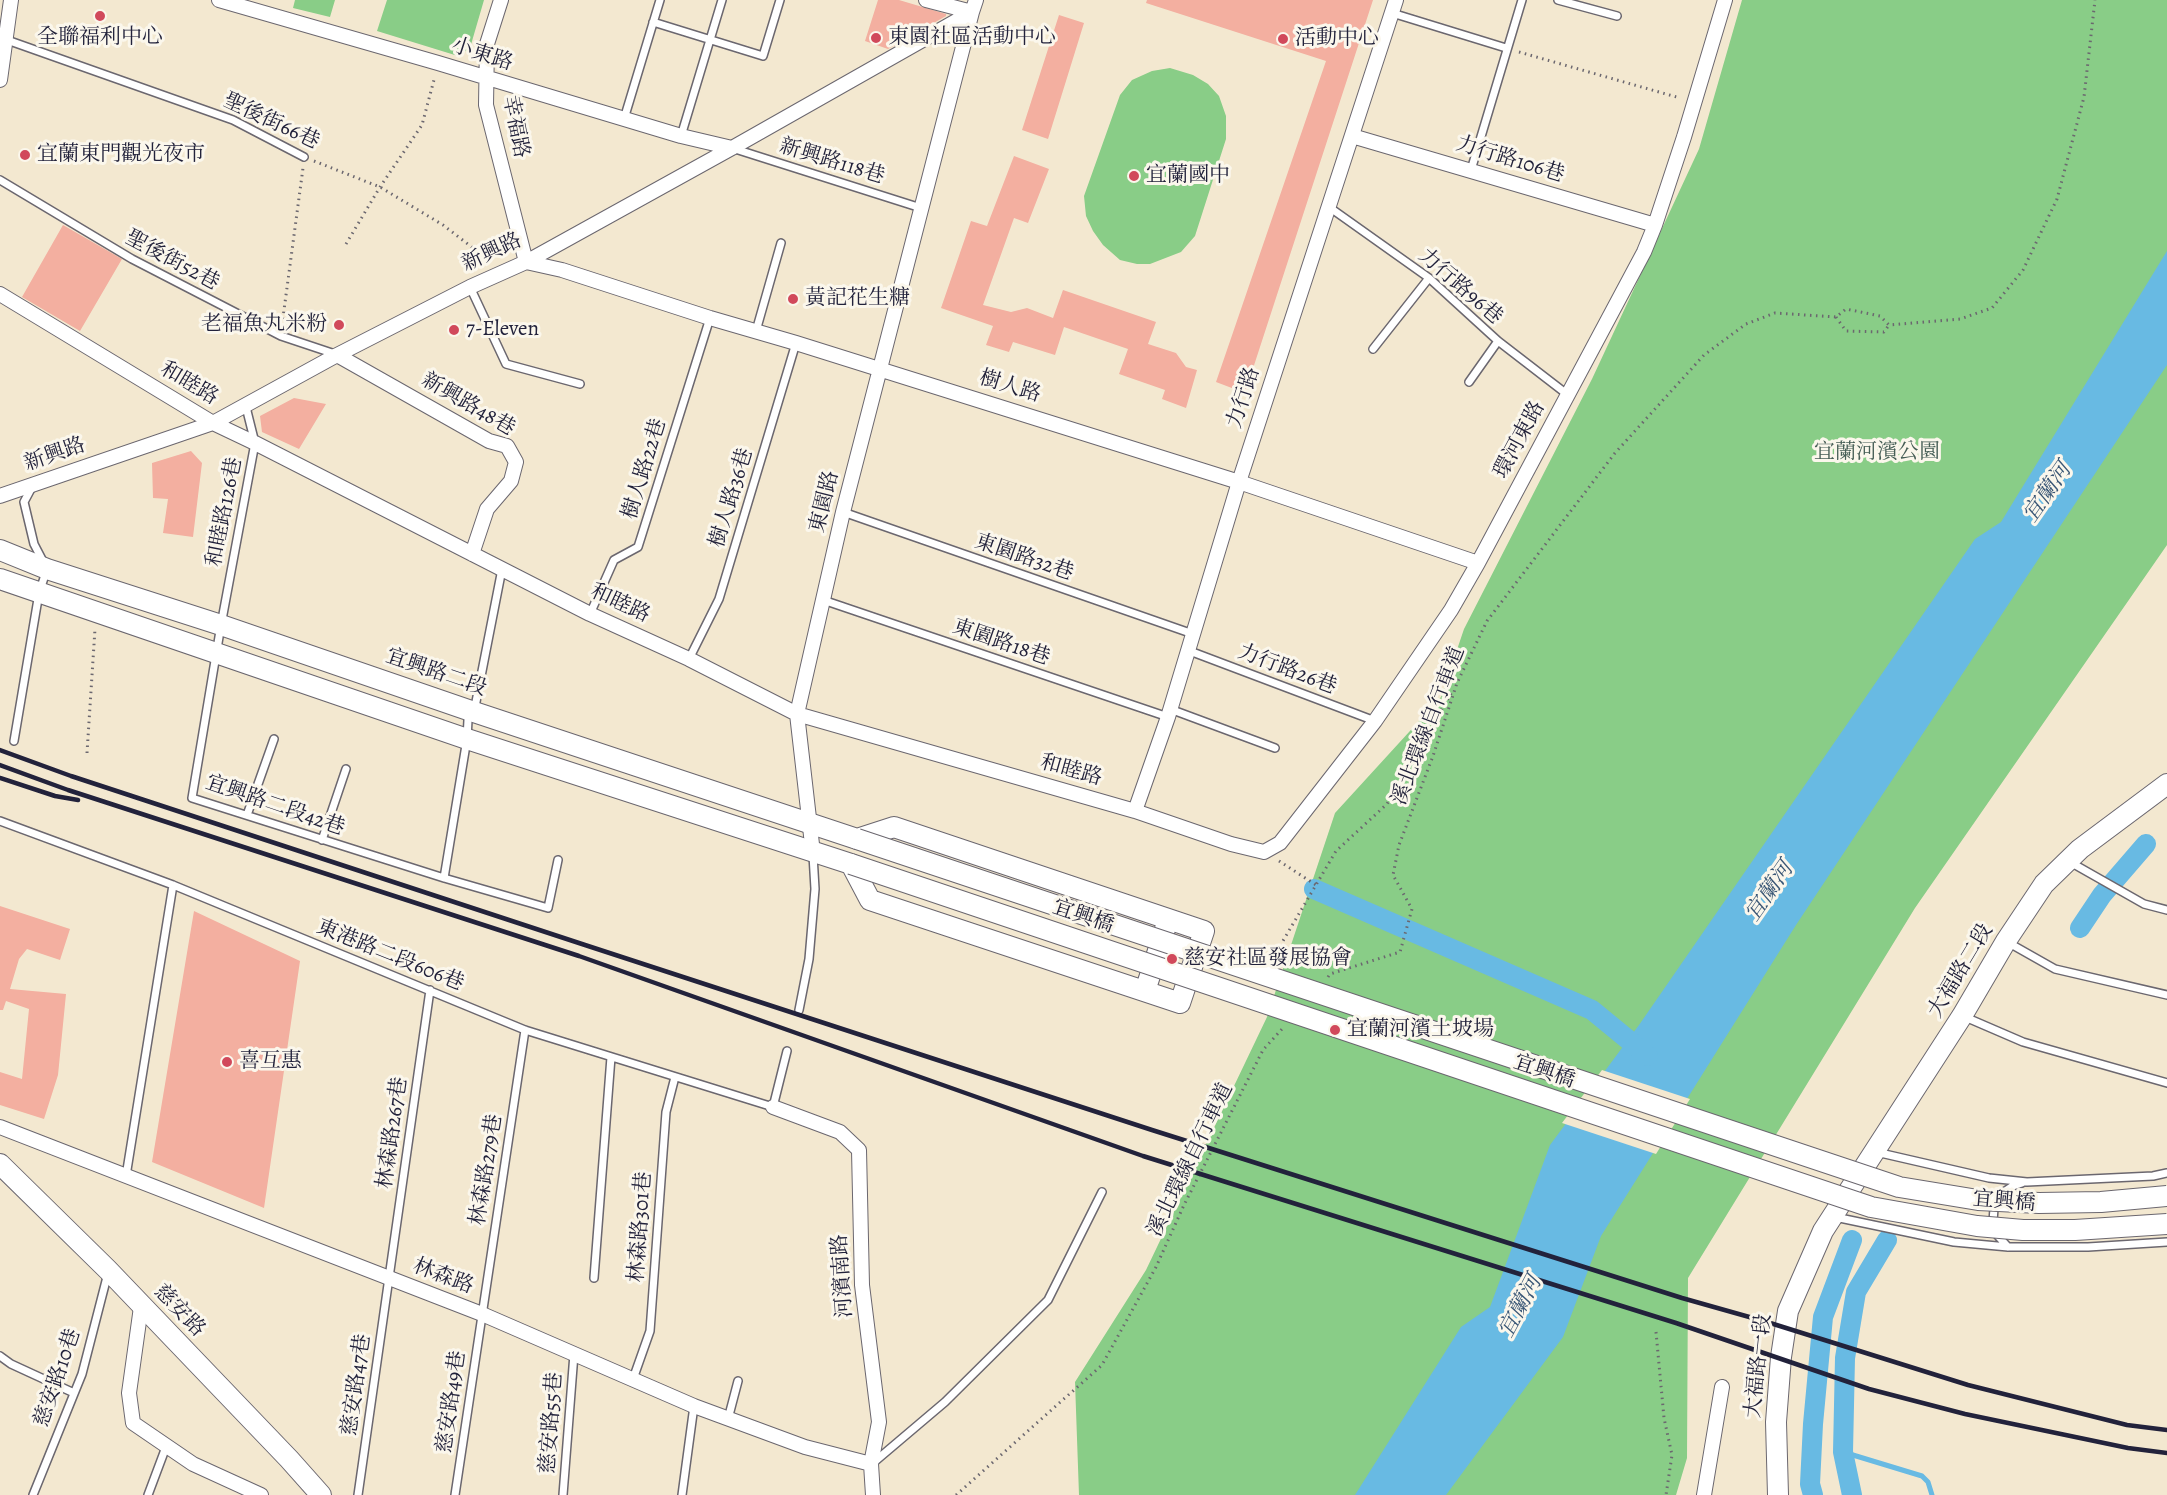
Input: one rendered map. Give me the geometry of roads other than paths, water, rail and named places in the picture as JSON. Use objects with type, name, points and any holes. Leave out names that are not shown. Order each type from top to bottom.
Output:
[{"type":"street","points":[[0,80],[11,0]]},
{"type":"street","name":"小東路","points":[[219,0],[681,136],[732,148]]},
{"type":"street","name":"幸福路","points":[[501,0],[487,44],[486,105],[526,262]]},
{"type":"street","points":[[926,0],[974,6]]},
{"type":"street","name":"環河東路","points":[[1264,852],[1280,843],[1376,721],[1451,610],[1478,563],[1644,252],[1655,225],[1725,0]]},
{"type":"street","name":"新興路","points":[[0,496],[213,423],[246,407],[337,355],[470,287],[526,262],[732,148],[974,6]]},
{"type":"street","name":"東園路","points":[[813,853],[797,714],[843,512],[974,6]]},
{"type":"street","name":"力行路","points":[[1135,811],[1169,713],[1239,482],[1394,7]]},
{"type":"street","name":"力行路106巷","points":[[1352,136],[1655,225]]},
{"type":"street","name":"樹人路","points":[[526,262],[562,270],[710,318],[880,368],[1239,482],[1478,563]]},
{"type":"street","name":"和睦路","points":[[0,294],[213,423],[590,614],[689,659],[797,714],[1135,811],[1231,844],[1264,852]]},
{"type":"street","name":"新興路48巷","points":[[337,355],[489,441],[507,446],[516,462],[512,481],[487,509],[472,554]]},
{"type":"street","name":"宜興路二段","points":[[0,550],[47,569],[221,625],[470,724],[813,853],[851,864]]},
{"type":"street","name":"宜興路二段","points":[[0,579],[216,653],[470,724],[811,823],[857,839]]},
{"type":"street","name":"大福路二段","points":[[1833,1217],[2044,884],[2080,849],[2167,784]]},
{"type":"street","points":[[851,864],[870,900],[1180,1003],[1204,931],[894,827],[857,839]]},
{"type":"street","name":"宜興橋","points":[[857,839],[1899,1187],[1978,1200],[2039,1203],[2101,1202],[2167,1197]]},
{"type":"street","name":"宜興橋","points":[[851,864],[1871,1207],[1977,1226],[2023,1230],[2075,1230],[2167,1224]]},
{"type":"street","points":[[1145,991],[1169,918]]},
{"type":"street","name":"河濱南路","points":[[772,1107],[840,1132],[859,1150],[862,1286],[879,1422],[871,1464],[873,1495]]},
{"type":"street","name":"林森路","points":[[0,1127],[389,1280],[482,1314],[694,1406],[805,1447],[871,1464]]},
{"type":"street","name":"慈安路","points":[[0,1164],[108,1270],[321,1495]]},
{"type":"street","name":"大福路一段","points":[[1778,1495],[1776,1422],[1781,1357],[1788,1311],[1824,1231],[1833,1217]]},
{"type":"street","points":[[141,1307],[129,1393],[133,1423],[166,1447],[235,1490],[261,1495]]},
{"type":"street","points":[[1704,1495],[1722,1387]]},
{"type":"lane","points":[[624,119],[660,0]]},
{"type":"lane","points":[[681,136],[722,0]]},
{"type":"lane","points":[[653,22],[763,56],[780,0]]},
{"type":"lane","points":[[1472,170],[1506,48],[1522,0]]},
{"type":"lane","points":[[1558,0],[1579,3],[1617,16]]},
{"type":"lane","points":[[1394,7],[1506,48]]},
{"type":"lane","name":"聖後街66巷","points":[[7,40],[233,120],[304,157]]},
{"type":"lane","name":"新興路118巷","points":[[732,148],[922,208]]},
{"type":"lane","name":"聖後街52巷","points":[[0,180],[132,259],[281,336],[337,355]]},
{"type":"lane","name":"力行路96巷","points":[[1329,207],[1430,278],[1498,341],[1568,395]]},
{"type":"lane","points":[[756,331],[781,243]]},
{"type":"lane","points":[[1372,349],[1430,278]]},
{"type":"lane","points":[[470,287],[506,364],[580,384]]},
{"type":"lane","name":"樹人路22巷","points":[[590,614],[614,560],[638,547],[710,318]]},
{"type":"lane","points":[[1469,382],[1498,341]]},
{"type":"lane","name":"樹人路36巷","points":[[689,659],[719,599],[796,343]]},
{"type":"lane","name":"和睦路126巷","points":[[221,625],[255,443],[246,407]]},
{"type":"lane","points":[[14,741],[39,593],[47,569],[34,544],[24,502],[33,485]]},
{"type":"lane","name":"東園路32巷","points":[[843,512],[1193,634]]},
{"type":"lane","points":[[444,878],[470,724],[502,569]]},
{"type":"lane","name":"東園路18巷","points":[[823,600],[1275,747]]},
{"type":"lane","name":"宜興路二段42巷","points":[[221,625],[192,798],[444,878],[548,908],[558,860]]},
{"type":"lane","name":"力行路26巷","points":[[1187,650],[1376,721]]},
{"type":"lane","points":[[247,815],[274,739]]},
{"type":"lane","points":[[322,840],[346,769]]},
{"type":"lane","name":"東港路二段606巷","points":[[0,821],[173,885],[525,1030],[772,1107]]},
{"type":"lane","name":"東園路","points":[[799,1010],[809,959],[814,901],[813,853]]},
{"type":"lane","points":[[2068,861],[2144,904],[2167,910]]},
{"type":"lane","points":[[126,1177],[173,885]]},
{"type":"lane","points":[[2006,941],[2055,969],[2167,995]]},
{"type":"lane","name":"林森路267巷","points":[[389,1280],[430,990]]},
{"type":"lane","points":[[1962,1016],[2023,1042],[2167,1083]]},
{"type":"lane","name":"林森路279巷","points":[[482,1314],[525,1030]]},
{"type":"lane","points":[[772,1107],[787,1051]]},
{"type":"lane","points":[[594,1278],[611,1056]]},
{"type":"lane","name":"林森路301巷","points":[[633,1379],[650,1331],[666,1112],[675,1077]]},
{"type":"lane","points":[[1875,1152],[1989,1178],[2027,1182],[2153,1176],[2167,1173]]},
{"type":"lane","points":[[2008,1248],[1998,1236],[1993,1222],[1994,1208],[2001,1194],[2013,1185],[2027,1182]]},
{"type":"lane","points":[[871,1464],[945,1402],[1048,1300],[1102,1192]]},
{"type":"lane","points":[[1833,1217],[1954,1242],[2008,1248],[2088,1247],[2167,1242]]},
{"type":"lane","name":"慈安路10巷","points":[[33,1495],[82,1374],[108,1270]]},
{"type":"lane","name":"慈安路47巷","points":[[358,1495],[389,1280]]},
{"type":"lane","name":"慈安路49巷","points":[[455,1495],[482,1314]]},
{"type":"lane","name":"慈安路55巷","points":[[563,1495],[574,1354]]},
{"type":"lane","points":[[0,1356],[11,1364],[74,1393]]},
{"type":"lane","points":[[728,1419],[738,1381]]},
{"type":"lane","points":[[682,1495],[694,1406]]},
{"type":"lane","points":[[148,1495],[166,1447]]},
{"type":"water","name":"宜蘭河","points":[[2167,251],[2167,365],[1796,925],[1601,1236],[1563,1337],[1446,1495],[1355,1495],[1461,1327],[1490,1307],[1550,1145],[1639,1025],[1975,539],[2001,522]]},
{"type":"waterway","points":[[2080,928],[2102,895],[2146,844]]},
{"type":"waterway","points":[[1314,889],[1592,1010],[1648,1056]]},
{"type":"waterway","points":[[1813,1495],[1810,1484],[1813,1424],[1823,1317],[1852,1240]]},
{"type":"waterway","points":[[1852,1495],[1843,1452],[1845,1358],[1856,1292],[1887,1240]]},
{"type":"waterway","points":[[1843,1452],[1922,1476],[1928,1482],[1932,1495]]},
{"type":"railway","points":[[0,750],[71,776],[1152,1130],[1682,1298],[1968,1385],[2127,1425],[2167,1430]]},
{"type":"railway","points":[[0,765],[68,790],[579,956],[1143,1156],[1676,1323],[1869,1389],[1965,1414],[2128,1448],[2167,1453]]},
{"type":"railway","points":[[0,778],[55,796],[78,800]]},
{"type":"place","name":"全聯福利中心","points":[[100,16]]},
{"type":"place","name":"東園社區活動中心","points":[[876,38]]},
{"type":"place","name":"活動中心","points":[[1283,39]]},
{"type":"place","name":"宜蘭東門觀光夜市","points":[[25,155]]},
{"type":"place","name":"宜蘭國中","points":[[1134,176]]},
{"type":"place","name":"黃記花生糖","points":[[793,299]]},
{"type":"place","name":"老福魚丸米粉","points":[[339,325]]},
{"type":"place","name":"7-Eleven","points":[[454,330]]},
{"type":"place","name":"慈安社區發展協會","points":[[1172,959]]},
{"type":"place","name":"宜蘭河濱土坡場","points":[[1335,1030]]},
{"type":"place","name":"喜互惠","points":[[227,1062]]},
{"type":"park label","name":"宜蘭河濱公園","points":[[1877,453]]}]
